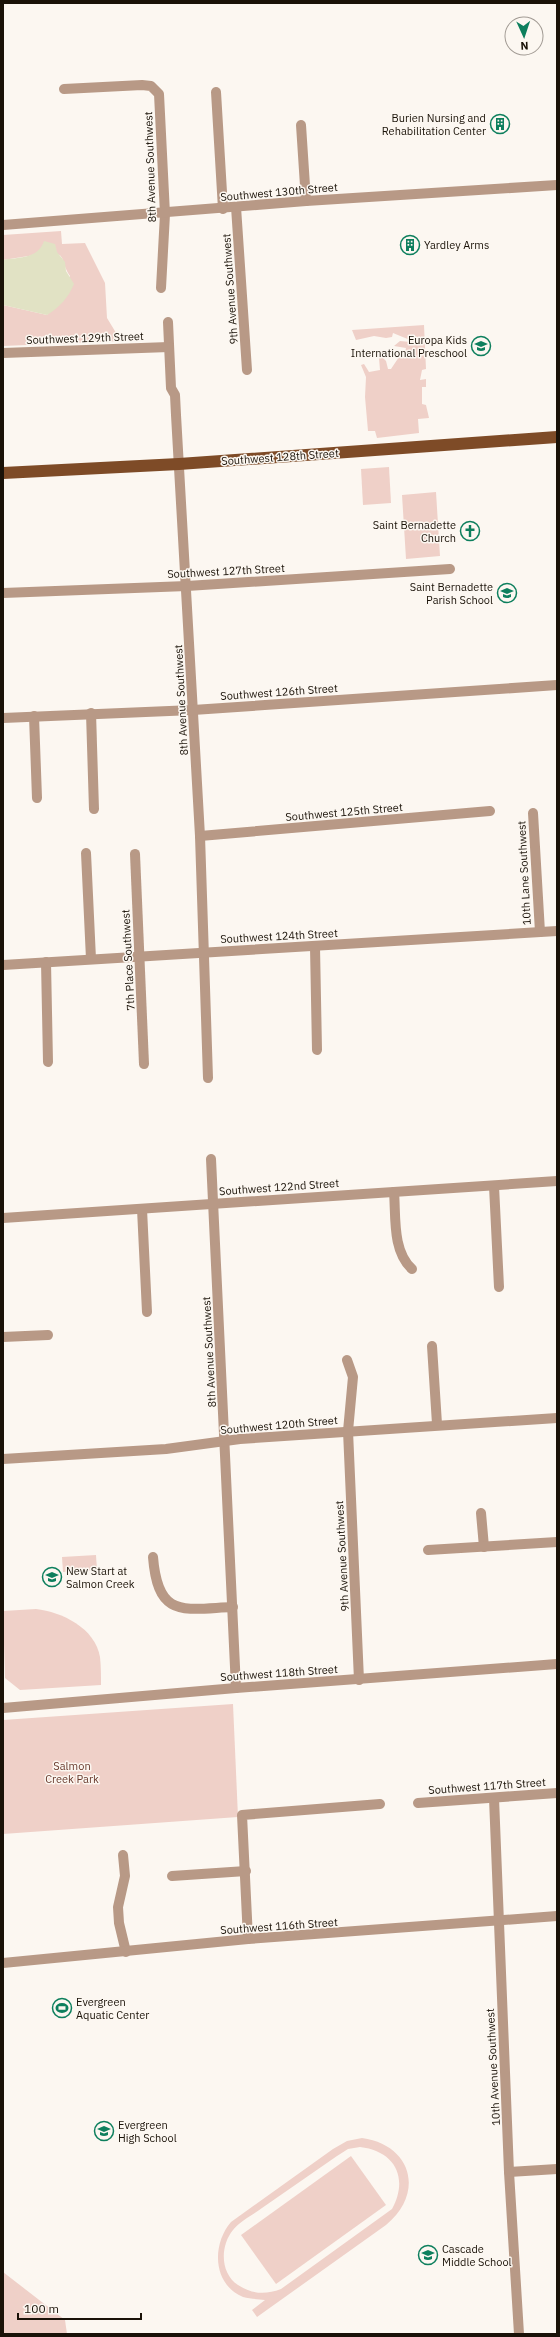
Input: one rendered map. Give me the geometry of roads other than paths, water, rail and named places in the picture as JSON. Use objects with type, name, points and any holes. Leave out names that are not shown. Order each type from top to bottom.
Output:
[{"type":"main road","name":"Southwest 128th Street","points":[[3,473],[178,464],[557,437]]},
{"type":"street","name":"8th Avenue Southwest","points":[[64,89],[142,85],[151,86],[159,94],[165,214],[162,288]]},
{"type":"street","points":[[216,92],[223,209]]},
{"type":"street","points":[[301,124],[306,201]]},
{"type":"street","name":"Southwest 130th Street","points":[[3,226],[165,214],[306,201],[557,185]]},
{"type":"street","name":"9th Avenue Southwest","points":[[236,207],[247,370]]},
{"type":"street","name":"8th Avenue Southwest","points":[[168,322],[171,388],[175,395],[176,408],[178,464],[187,586],[200,836],[208,1078]]},
{"type":"street","name":"Southwest 129th Street","points":[[3,353],[169,347]]},
{"type":"street","name":"Southwest 127th Street","points":[[3,593],[187,586],[450,569]]},
{"type":"street","name":"Southwest 126th Street","points":[[3,718],[193,710],[557,685]]},
{"type":"street","points":[[91,714],[94,809]]},
{"type":"street","points":[[34,716],[37,798]]},
{"type":"street","name":"Southwest 125th Street","points":[[200,836],[490,811]]},
{"type":"street","name":"10th Lane Southwest","points":[[533,813],[540,932]]},
{"type":"street","points":[[86,853],[91,959]]},
{"type":"street","name":"7th Place Southwest","points":[[134,854],[144,1064]]},
{"type":"street","name":"Southwest 124th Street","points":[[3,965],[557,931]]},
{"type":"street","points":[[315,947],[317,1050]]},
{"type":"street","points":[[46,962],[48,1062]]},
{"type":"street","name":"8th Avenue Southwest","points":[[211,1159],[236,1688]]},
{"type":"street","name":"Southwest 122nd Street","points":[[3,1218],[557,1181]]},
{"type":"street","points":[[494,1186],[499,1287]]},
{"type":"street","points":[[394,1192],[399,1246],[403,1258],[412,1269]]},
{"type":"street","points":[[142,1209],[147,1312]]},
{"type":"street","points":[[3,1337],[48,1335]]},
{"type":"street","points":[[432,1346],[437,1424]]},
{"type":"street","name":"9th Avenue Southwest","points":[[347,1360],[353,1377],[348,1431],[359,1680]]},
{"type":"street","name":"Southwest 120th Street","points":[[3,1459],[166,1449],[225,1441],[437,1424],[557,1418]]},
{"type":"street","points":[[481,1513],[484,1547]]},
{"type":"street","points":[[428,1550],[557,1542]]},
{"type":"street","points":[[153,1558],[158,1590],[173,1606],[184,1608],[233,1607]]},
{"type":"street","name":"Southwest 118th Street","points":[[3,1708],[236,1688],[557,1664]]},
{"type":"street","name":"Southwest 117th Street","points":[[418,1803],[557,1793]]},
{"type":"street","name":"10th Avenue Southwest","points":[[494,1798],[509,2172],[519,2334]]},
{"type":"street","points":[[248,1939],[246,1871],[242,1815],[380,1804]]},
{"type":"street","points":[[123,1855],[125,1876],[118,1908],[126,1952]]},
{"type":"street","points":[[172,1876],[246,1871]]},
{"type":"street","name":"Southwest 116th Street","points":[[3,1963],[248,1939],[557,1916]]},
{"type":"street","points":[[509,2172],[557,2169]]},
{"type":"place","name":"Burien Nursing and Rehabilitation Center","points":[[500,124]]},
{"type":"place","name":"Yardley Arms","points":[[410,245]]},
{"type":"place","name":"Europa Kids International Preschool","points":[[481,346]]},
{"type":"place","name":"Saint Bernadette Church","points":[[470,531]]},
{"type":"place","name":"Saint Bernadette Parish School","points":[[507,593]]},
{"type":"place","name":"New Start at Salmon Creek","points":[[52,1577]]},
{"type":"place","name":"Evergreen Aquatic Center","points":[[62,2008]]},
{"type":"place","name":"Evergreen High School","points":[[104,2131]]},
{"type":"place","name":"Cascade Middle School","points":[[428,2255]]},
{"type":"park label","name":"Salmon Creek Park","points":[[72,1772]]}]
